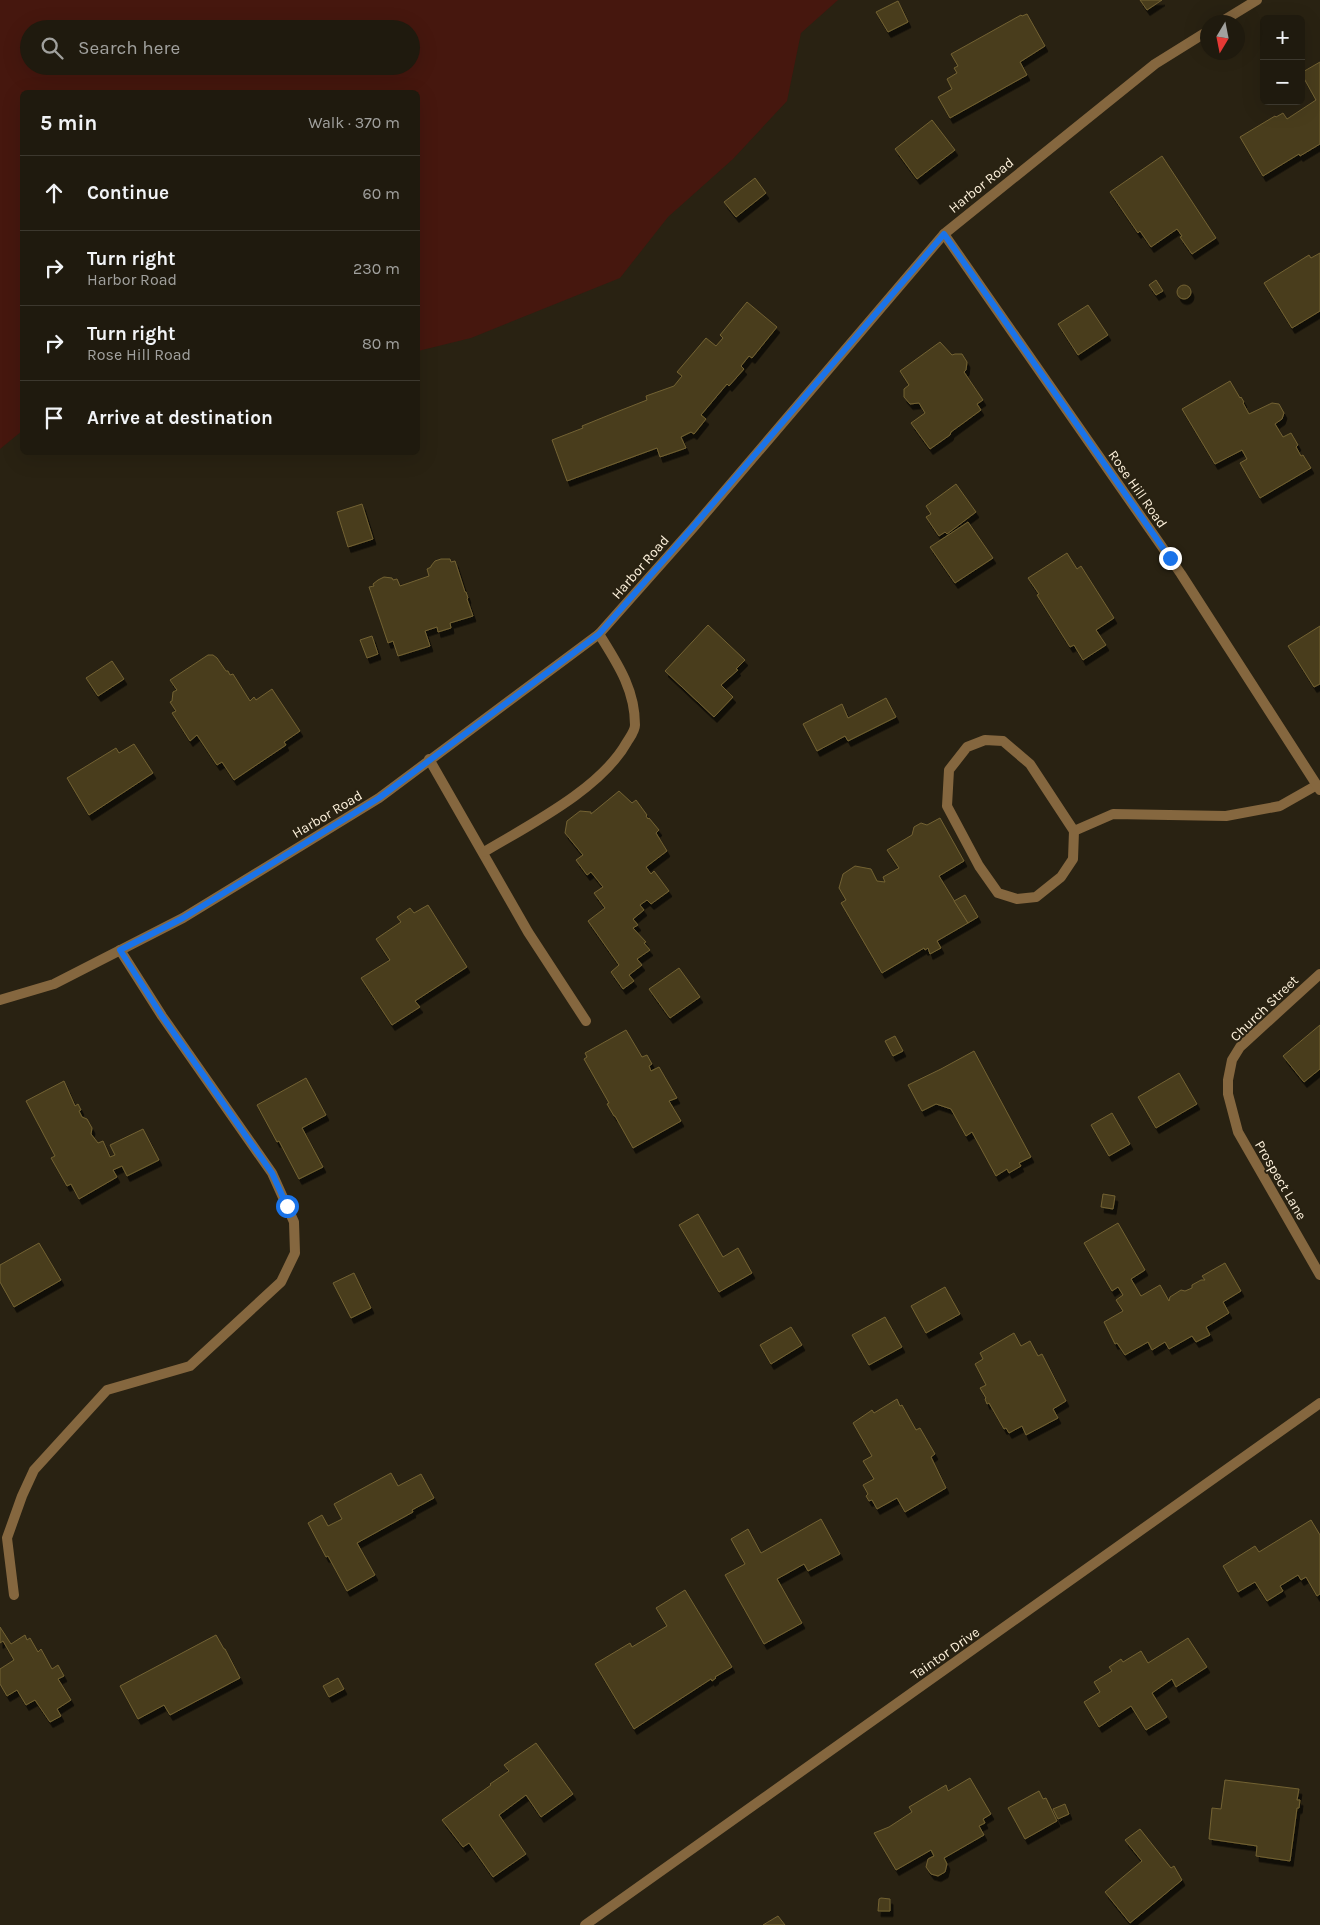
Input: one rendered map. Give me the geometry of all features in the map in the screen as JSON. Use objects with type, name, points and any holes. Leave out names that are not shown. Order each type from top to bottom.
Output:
[{"type":"street","points":[[1232,15],[1257,0]]},
{"type":"street","name":"Harbor Road","points":[[0,1000],[54,984],[183,918],[379,798],[599,634],[699,521],[944,234],[1155,64],[1200,36]]},
{"type":"street","name":"Rose Hill Road","points":[[944,234],[1181,574],[1318,788]]},
{"type":"street","points":[[484,852],[572,799],[619,756],[635,727],[633,698],[619,667],[599,634]]},
{"type":"street","points":[[985,740],[1003,741],[1030,764],[1074,831],[1073,859],[1060,877],[1036,897],[1017,899],[998,893],[979,866],[947,806],[949,770],[967,747],[985,740]]},
{"type":"street","points":[[430,759],[528,932],[586,1021]]},
{"type":"street","points":[[1074,831],[1113,814],[1226,816],[1280,806],[1318,788]]},
{"type":"street","points":[[14,1595],[6,1538],[34,1470],[107,1390],[190,1366],[280,1282],[296,1253],[294,1222],[272,1173],[162,1016],[120,950]]},
{"type":"street","name":"Church Street","points":[[1228,1094],[1228,1080],[1232,1060],[1240,1047],[1320,974]]},
{"type":"street","name":"Prospect Lane","points":[[1228,1094],[1238,1132],[1320,1275]]},
{"type":"street","name":"Taintor Drive","points":[[585,1925],[1320,1403]]},
{"type":"shaded area","points":[[0,0],[838,0],[801,33],[787,101],[733,159],[668,217],[620,278],[471,338],[420,351],[420,90],[20,90],[20,433],[0,449]]},
{"type":"building","points":[[1140,0],[1162,0],[1147,10]]},
{"type":"building","points":[[898,1],[908,22],[888,32],[876,12]]},
{"type":"building","points":[[1027,14],[1045,46],[1020,62],[1027,75],[950,118],[938,97],[952,89],[947,79],[957,73],[954,68],[958,66],[951,54],[1021,15]]},
{"type":"building","points":[[1320,62],[1320,144],[1300,156],[1299,154],[1263,176],[1240,137],[1275,116],[1283,113],[1287,119],[1316,100],[1305,80],[1305,71]]},
{"type":"building","points":[[932,120],[955,150],[917,179],[895,149]]},
{"type":"building","points":[[1162,156],[1216,238],[1192,254],[1180,237],[1182,236],[1177,229],[1151,247],[1140,231],[1138,233],[1110,192]]},
{"type":"building","points":[[755,178],[766,193],[736,217],[724,202]]},
{"type":"building","points":[[1320,253],[1320,311],[1292,328],[1264,283],[1309,255],[1311,258]]},
{"type":"building","points":[[1156,280],[1163,291],[1156,295],[1149,285]]},
{"type":"building","points":[[1181,285],[1187,285],[1191,292],[1187,299],[1181,299],[1177,295],[1177,289]]},
{"type":"building","points":[[747,302],[777,327],[752,358],[749,356],[741,366],[744,369],[729,386],[727,384],[701,415],[706,419],[694,434],[691,432],[681,437],[686,448],[660,457],[657,448],[567,481],[552,440],[647,400],[646,396],[674,386],[682,376],[677,372],[706,338],[716,346],[723,338],[720,335]]},
{"type":"building","points":[[1088,305],[1108,335],[1078,355],[1058,324]]},
{"type":"building","points":[[940,342],[952,355],[962,354],[967,362],[964,372],[983,400],[977,404],[981,410],[930,449],[911,423],[925,413],[919,403],[910,404],[904,397],[904,389],[909,385],[900,371]]},
{"type":"building","points":[[1230,381],[1244,402],[1249,414],[1272,403],[1279,404],[1284,413],[1282,419],[1275,424],[1283,437],[1291,433],[1298,445],[1296,447],[1301,456],[1303,455],[1311,468],[1260,498],[1240,463],[1247,459],[1242,450],[1215,464],[1182,409]]},
{"type":"building","points":[[956,484],[976,512],[947,534],[945,532],[939,536],[926,517],[931,514],[926,506]]},
{"type":"building","points":[[362,504],[373,539],[348,547],[337,512]]},
{"type":"building","points":[[968,522],[993,558],[955,583],[930,547]]},
{"type":"building","points":[[1067,553],[1077,569],[1081,566],[1114,618],[1096,630],[1106,645],[1083,660],[1074,645],[1070,647],[1028,578]]},
{"type":"building","points":[[450,559],[451,562],[455,561],[473,616],[450,623],[451,628],[438,632],[437,627],[425,631],[430,646],[398,656],[393,641],[388,643],[369,587],[374,586],[373,584],[384,577],[392,578],[393,580],[397,579],[400,586],[429,576],[427,569],[435,561]]},
{"type":"building","points":[[708,625],[745,660],[736,669],[738,670],[721,685],[733,697],[714,717],[665,671]]},
{"type":"building","points":[[1320,626],[1320,684],[1314,687],[1288,646]]},
{"type":"building","points":[[372,636],[378,654],[367,658],[360,640]]},
{"type":"building","points":[[208,655],[213,655],[217,658],[230,675],[233,674],[250,701],[254,697],[256,700],[272,689],[300,731],[284,742],[286,745],[234,780],[222,762],[217,765],[197,735],[190,741],[172,713],[176,711],[170,702],[172,701],[173,692],[177,690],[170,680]]},
{"type":"building","points":[[112,661],[124,679],[98,696],[86,678]]},
{"type":"building","points":[[886,698],[896,717],[848,741],[845,736],[817,751],[803,724],[842,704],[848,718]]},
{"type":"building","points":[[134,744],[153,773],[89,815],[67,778],[116,748],[119,753]]},
{"type":"building","points":[[619,791],[632,803],[636,800],[648,819],[659,830],[656,833],[667,851],[646,867],[651,874],[654,871],[669,891],[651,904],[647,900],[640,905],[644,910],[633,919],[638,925],[633,928],[646,942],[644,943],[650,950],[637,959],[642,965],[629,975],[634,981],[623,989],[611,972],[619,965],[588,921],[605,908],[594,893],[603,887],[591,872],[587,875],[576,860],[583,855],[565,833],[567,821],[580,811],[591,812],[591,814]]},
{"type":"building","points":[[940,818],[964,861],[939,876],[968,923],[937,941],[941,948],[930,954],[928,948],[925,950],[924,948],[882,973],[841,903],[846,900],[839,888],[843,874],[855,866],[871,869],[877,881],[885,882],[883,877],[899,868],[887,850],[912,835],[914,827],[921,823],[927,825]]},
{"type":"building","points":[[965,895],[978,917],[968,923],[954,901]]},
{"type":"building","points":[[428,905],[467,967],[415,1001],[420,1007],[392,1025],[361,978],[390,960],[376,939],[401,922],[397,917],[410,908],[414,913]]},
{"type":"building","points":[[679,968],[700,997],[670,1018],[649,989]]},
{"type":"building","points":[[1320,1025],[1320,1069],[1304,1082],[1283,1056]]},
{"type":"building","points":[[626,1030],[642,1057],[647,1055],[652,1064],[649,1066],[651,1071],[659,1067],[677,1098],[669,1101],[681,1121],[633,1148],[607,1104],[609,1103],[584,1059],[587,1057],[585,1053]]},
{"type":"building","points":[[895,1036],[903,1051],[893,1056],[885,1041]]},
{"type":"building","points":[[974,1051],[1031,1157],[1019,1163],[1021,1166],[1009,1173],[1007,1169],[996,1176],[972,1132],[966,1136],[951,1109],[936,1104],[922,1111],[908,1085]]},
{"type":"building","points":[[1179,1073],[1197,1104],[1156,1128],[1138,1097]]},
{"type":"building","points":[[306,1078],[326,1115],[302,1128],[323,1167],[299,1179],[257,1105]]},
{"type":"building","points":[[64,1081],[75,1106],[78,1104],[82,1117],[87,1119],[92,1128],[91,1134],[98,1143],[103,1141],[110,1157],[115,1155],[110,1145],[143,1129],[159,1160],[127,1176],[122,1166],[113,1170],[117,1177],[79,1199],[71,1184],[67,1186],[51,1158],[55,1156],[26,1101]]},
{"type":"building","points":[[1112,1113],[1130,1144],[1109,1156],[1091,1125]]},
{"type":"building","points":[[1103,1194],[1115,1196],[1113,1209],[1101,1207]]},
{"type":"building","points":[[698,1214],[723,1257],[738,1248],[752,1273],[719,1292],[679,1225]]},
{"type":"building","points":[[1118,1223],[1145,1270],[1131,1279],[1141,1296],[1160,1285],[1169,1301],[1170,1297],[1181,1290],[1185,1291],[1201,1280],[1205,1280],[1202,1276],[1225,1263],[1241,1291],[1223,1302],[1229,1313],[1206,1327],[1210,1335],[1196,1342],[1192,1336],[1169,1349],[1165,1342],[1152,1350],[1148,1342],[1125,1355],[1117,1343],[1115,1344],[1104,1322],[1123,1311],[1116,1300],[1123,1295],[1118,1287],[1112,1291],[1084,1243]]},
{"type":"building","points":[[39,1243],[61,1280],[14,1307],[0,1282],[0,1265]]},
{"type":"building","points":[[354,1273],[371,1308],[351,1318],[333,1283]]},
{"type":"building","points":[[945,1287],[960,1314],[926,1333],[911,1306]]},
{"type":"building","points":[[885,1317],[902,1347],[869,1365],[852,1335]]},
{"type":"building","points":[[791,1327],[802,1345],[771,1364],[760,1345]]},
{"type":"building","points":[[1014,1333],[1021,1346],[1030,1341],[1038,1356],[1042,1354],[1066,1401],[1053,1409],[1058,1418],[1026,1435],[1022,1426],[1009,1433],[1006,1428],[1004,1429],[989,1403],[987,1404],[980,1388],[986,1385],[975,1364],[983,1359],[980,1353]]},
{"type":"building","points":[[897,1399],[916,1430],[920,1428],[935,1454],[931,1457],[946,1488],[905,1512],[897,1498],[877,1509],[872,1500],[869,1501],[866,1496],[868,1494],[863,1485],[874,1479],[863,1461],[872,1456],[853,1423],[872,1410],[874,1413]]},
{"type":"building","points":[[391,1473],[398,1486],[421,1474],[434,1498],[357,1543],[375,1575],[347,1591],[308,1523],[322,1515],[328,1526],[342,1519],[334,1504]]},
{"type":"building","points":[[821,1519],[840,1554],[808,1571],[804,1564],[777,1579],[802,1623],[764,1644],[725,1575],[745,1564],[731,1539],[748,1529],[761,1553]]},
{"type":"building","points":[[1311,1520],[1320,1535],[1320,1594],[1317,1596],[1306,1577],[1301,1580],[1298,1575],[1280,1586],[1283,1591],[1267,1601],[1255,1582],[1238,1592],[1223,1566],[1255,1546],[1259,1552]]},
{"type":"building","points":[[685,1590],[732,1667],[634,1729],[595,1664],[630,1643],[632,1647],[667,1626],[656,1608]]},
{"type":"building","points":[[0,1627],[11,1644],[25,1635],[27,1640],[30,1638],[38,1652],[41,1649],[52,1669],[58,1665],[64,1676],[58,1679],[71,1700],[57,1709],[61,1716],[50,1722],[35,1700],[26,1705],[17,1690],[7,1696],[0,1684],[0,1669],[14,1660],[3,1641],[0,1643]]},
{"type":"building","points":[[216,1635],[240,1678],[170,1715],[164,1705],[138,1719],[120,1686]]},
{"type":"building","points":[[1188,1638],[1207,1667],[1176,1687],[1172,1679],[1152,1693],[1167,1717],[1146,1730],[1131,1706],[1099,1727],[1084,1702],[1100,1692],[1094,1682],[1112,1671],[1109,1667],[1121,1659],[1123,1662],[1141,1651],[1148,1663]]},
{"type":"building","points":[[338,1678],[344,1689],[329,1697],[323,1686]]},
{"type":"building","points":[[536,1743],[573,1794],[541,1817],[526,1795],[499,1815],[526,1854],[493,1877],[469,1843],[463,1847],[442,1820],[509,1771],[504,1765]]},
{"type":"building","points":[[970,1778],[991,1814],[983,1819],[985,1823],[979,1826],[984,1835],[944,1858],[947,1864],[945,1872],[938,1876],[931,1874],[926,1867],[928,1859],[934,1856],[931,1850],[896,1870],[874,1833],[889,1827],[912,1812],[909,1807],[946,1785],[948,1791]]},
{"type":"building","points":[[1225,1780],[1299,1789],[1297,1800],[1300,1800],[1299,1808],[1297,1808],[1290,1861],[1256,1856],[1257,1846],[1209,1839],[1212,1808],[1221,1809]]},
{"type":"building","points":[[1039,1791],[1043,1799],[1046,1798],[1057,1821],[1025,1839],[1008,1808]]},
{"type":"building","points":[[1065,1804],[1069,1814],[1058,1819],[1053,1809]]},
{"type":"building","points":[[1140,1829],[1171,1868],[1174,1866],[1182,1880],[1130,1923],[1105,1892],[1142,1861],[1125,1840]]},
{"type":"building","points":[[879,1899],[890,1899],[890,1911],[878,1911]]},
{"type":"building","points":[[778,1916],[785,1925],[763,1925]]},
{"type":"route","points":[[287,1206],[272,1173],[162,1016],[120,950],[183,918],[379,798],[599,634],[944,234],[1170,558]]}]
